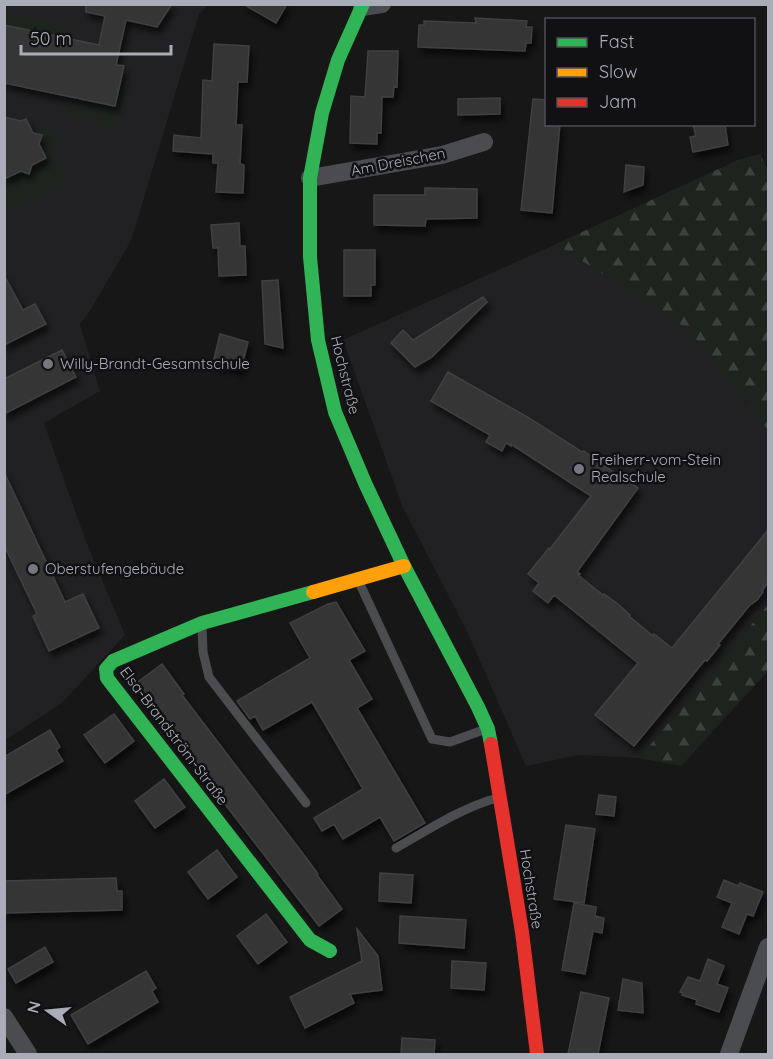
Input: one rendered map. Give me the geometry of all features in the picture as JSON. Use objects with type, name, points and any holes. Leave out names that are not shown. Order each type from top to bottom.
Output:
[{"type":"street","points":[[363,6],[382,4]]},
{"type":"street","name":"Hochstraße","points":[[363,6],[338,60],[322,113],[310,178],[310,257],[318,340],[335,412],[365,483],[404,566],[488,729],[513,872],[537,1054]]},
{"type":"street","name":"Am Dreischen","points":[[310,178],[442,155],[484,142]]},
{"type":"street","name":"Elsa-Brandström-Straße","points":[[330,951],[310,940],[107,678],[106,669],[113,661],[202,623],[404,566]]},
{"type":"street","points":[[729,1054],[768,947]]},
{"type":"street","points":[[4,1017],[28,1054]]},
{"type":"lane","points":[[358,580],[432,739],[450,742],[488,729]]},
{"type":"lane","points":[[202,623],[203,652],[209,677],[306,802]]},
{"type":"lane","points":[[396,848],[451,816],[480,803],[500,798]]},
{"type":"shaded area","name":"Willy-Brandt-Gesamtschule","points":[[5,5],[208,5],[199,14],[131,241],[80,324],[100,391],[44,423],[84,536],[125,635],[61,704],[5,740]]},
{"type":"shaded area","name":"Freiherr-vom-Stein Realschule","points":[[556,244],[689,330],[768,430],[768,605],[639,758],[579,755],[526,766],[466,629],[403,508],[343,340]]},
{"type":"green space","points":[[9,14],[71,26],[68,39],[6,26]]},
{"type":"green space","points":[[118,92],[128,95],[122,114],[110,131],[96,122],[74,116],[69,105],[69,96],[115,106]]},
{"type":"green space","points":[[44,126],[60,134],[55,147],[55,158],[68,182],[9,211],[5,203],[4,174],[7,178],[21,171],[29,174],[32,165],[46,158],[39,144],[42,136],[33,133],[32,130]]},
{"type":"green space","points":[[760,154],[768,170],[768,430],[689,330],[556,244],[738,160]]},
{"type":"green space","points":[[768,605],[768,671],[681,766],[639,758]]},
{"type":"building","points":[[86,4],[172,4],[157,27],[126,20],[116,65],[124,66],[115,106],[4,83],[4,25],[99,45],[105,16],[86,12]]},
{"type":"building","points":[[243,4],[287,4],[276,23]]},
{"type":"building","points":[[475,18],[527,21],[526,27],[532,27],[531,43],[526,43],[525,51],[418,47],[419,25],[424,25],[424,21],[476,23]]},
{"type":"building","points":[[214,44],[249,46],[247,82],[238,82],[236,125],[242,125],[240,164],[244,165],[243,193],[216,192],[218,163],[213,163],[213,154],[173,151],[174,135],[201,138],[203,80],[212,81]]},
{"type":"building","points":[[368,51],[398,51],[397,87],[394,86],[393,97],[382,97],[381,133],[377,133],[377,144],[350,143],[351,96],[365,97]]},
{"type":"building","points":[[500,98],[500,114],[458,115],[458,99]]},
{"type":"building","points":[[533,99],[545,100],[545,126],[560,126],[552,213],[521,210]]},
{"type":"building","points":[[4,117],[21,121],[26,119],[33,133],[42,135],[39,144],[46,158],[32,165],[29,174],[21,171],[4,179]]},
{"type":"building","points":[[693,126],[725,126],[728,145],[693,152],[690,137],[696,136]]},
{"type":"building","points":[[626,165],[644,167],[643,185],[624,192]]},
{"type":"building","points":[[425,188],[477,189],[477,218],[426,219],[425,226],[374,225],[374,195],[425,195]]},
{"type":"building","points":[[239,223],[240,246],[245,246],[246,275],[219,276],[218,248],[213,248],[211,225]]},
{"type":"building","points":[[344,250],[375,250],[375,285],[371,285],[371,296],[344,296]]},
{"type":"building","points":[[4,275],[23,310],[35,304],[46,324],[4,345]]},
{"type":"building","points":[[278,280],[283,348],[265,344],[262,281]]},
{"type":"building","points":[[483,297],[487,302],[432,357],[415,367],[391,343],[403,330],[413,340]]},
{"type":"building","points":[[220,334],[248,342],[241,370],[213,363]]},
{"type":"building","points":[[62,350],[76,377],[4,414],[4,379]]},
{"type":"building","points":[[448,372],[529,418],[582,452],[584,451],[638,488],[577,572],[603,595],[618,604],[653,636],[654,634],[672,648],[768,530],[768,582],[763,592],[634,746],[595,715],[638,663],[554,595],[548,603],[533,591],[539,583],[528,574],[591,496],[511,444],[511,446],[506,443],[502,451],[486,442],[490,435],[431,401]]},
{"type":"building","name":"Oberstufengebäude","points":[[4,472],[65,602],[83,594],[99,628],[49,651],[33,616],[37,614],[4,545]]},
{"type":"building","points":[[336,602],[365,651],[349,660],[372,699],[357,708],[425,823],[394,841],[380,817],[343,839],[334,824],[322,831],[314,818],[363,789],[312,702],[263,730],[255,716],[250,719],[237,701],[310,658],[290,623]]},
{"type":"building","points":[[162,664],[184,694],[182,695],[307,859],[342,909],[319,926],[134,685]]},
{"type":"building","points":[[114,714],[134,741],[105,763],[84,735]]},
{"type":"building","points":[[50,730],[60,747],[56,750],[63,761],[4,795],[4,757]]},
{"type":"building","points":[[164,779],[185,807],[155,828],[135,801]]},
{"type":"building","points":[[599,795],[616,797],[614,816],[596,814]]},
{"type":"building","points":[[566,825],[595,829],[584,903],[554,899]]},
{"type":"building","points":[[217,850],[237,877],[208,899],[188,872]]},
{"type":"building","points":[[380,873],[413,875],[411,903],[379,901]]},
{"type":"building","points":[[116,878],[117,891],[122,891],[122,910],[4,913],[4,881]]},
{"type":"building","points":[[724,880],[738,886],[740,883],[763,892],[753,916],[747,914],[739,934],[722,927],[732,903],[717,897]]},
{"type":"building","points":[[574,903],[596,907],[595,916],[604,918],[602,933],[593,931],[585,974],[562,970]]},
{"type":"building","points":[[266,914],[287,942],[258,964],[237,936]]},
{"type":"building","points":[[400,916],[466,920],[464,948],[399,943]]},
{"type":"building","points":[[357,929],[378,956],[382,990],[350,994],[354,1003],[305,1028],[290,997],[362,961]]},
{"type":"building","points":[[45,947],[53,962],[16,983],[8,969]]},
{"type":"building","points":[[708,959],[724,966],[717,984],[728,988],[719,1012],[696,1004],[697,1000],[682,995],[683,993],[680,992],[688,977],[700,981]]},
{"type":"building","points":[[452,961],[486,963],[484,990],[451,988]]},
{"type":"building","points":[[146,971],[156,988],[152,991],[158,1002],[88,1044],[71,1015]]},
{"type":"building","points":[[623,979],[642,983],[643,1013],[618,1010]]},
{"type":"building","points":[[581,992],[609,998],[598,1054],[568,1054]]},
{"type":"building","points":[[402,1038],[435,1040],[434,1054],[401,1054]]},
{"type":"traffic: fast","points":[[363,4],[338,60],[322,113],[310,178],[310,257],[318,340],[335,412],[365,483],[404,566],[478,707],[488,729],[491,744]]},
{"type":"traffic: fast","points":[[313,592],[202,623],[113,661],[106,669],[107,678],[310,940],[330,951]]},
{"type":"traffic: slow","points":[[313,592],[404,566]]},
{"type":"traffic: jam","points":[[491,744],[522,932],[537,1054]]},
{"type":"place","name":"Willy-Brandt-Gesamtschule","points":[[48,364]]},
{"type":"place","name":"Freiherr-vom-Stein Realschule","points":[[579,469]]},
{"type":"place","name":"Oberstufengebäude","points":[[33,569]]}]
